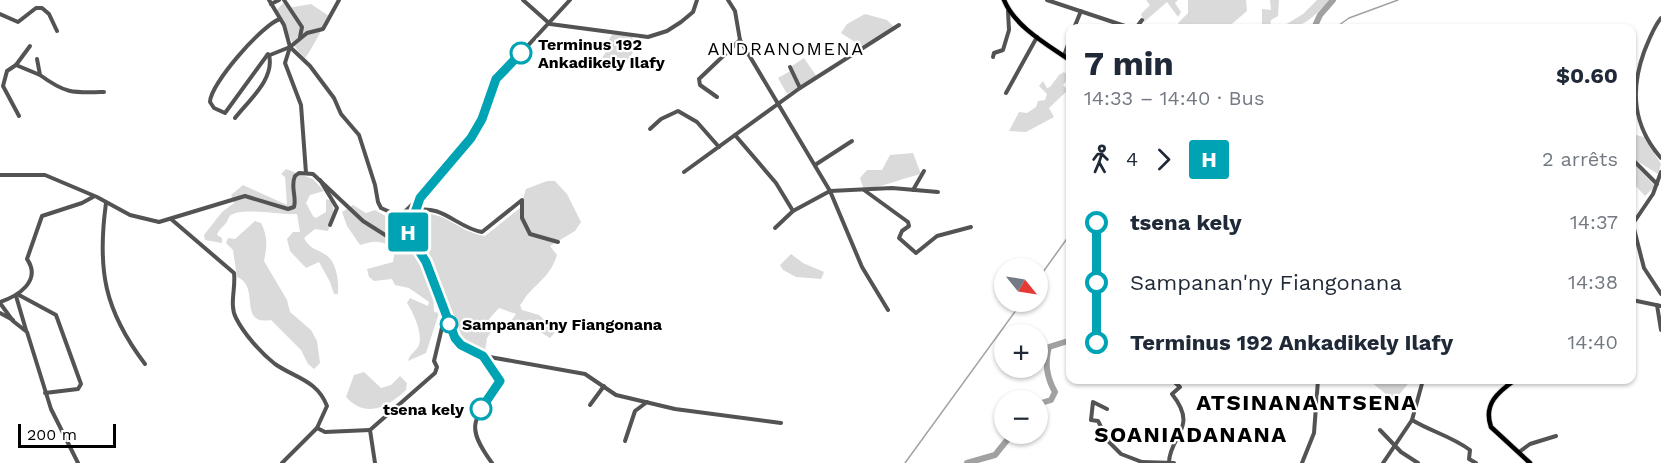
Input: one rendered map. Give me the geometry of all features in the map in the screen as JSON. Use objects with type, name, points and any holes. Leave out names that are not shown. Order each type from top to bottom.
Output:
[{"type":"main road","points":[[1004,0],[1008,11],[1064,56]]},
{"type":"main road","points":[[1510,384],[1491,402],[1488,413],[1491,427],[1530,463]]},
{"type":"street","points":[[279,0],[269,2],[280,19],[290,47],[310,66],[334,98],[341,114],[359,135],[381,208],[399,216]]},
{"type":"street","points":[[284,0],[302,27],[300,37]]},
{"type":"street","points":[[280,19],[272,22],[247,47],[213,90],[210,102],[214,108],[225,113],[270,55],[290,47],[300,37],[323,29],[339,0]]},
{"type":"street","points":[[523,0],[550,24],[648,37],[667,31],[681,22],[693,12],[697,0]]},
{"type":"street","points":[[0,175],[45,176],[94,196],[130,215],[159,222],[245,196],[288,209],[294,207],[296,201],[293,192],[295,176],[306,173],[318,177],[363,221],[393,240],[398,236],[396,220],[399,216],[420,198],[471,138],[482,119],[496,79],[550,24],[570,0]]},
{"type":"street","points":[[728,0],[735,11],[740,40],[830,191],[862,267],[888,310]]},
{"type":"street","points":[[1047,0],[1119,24]]},
{"type":"street","points":[[0,14],[16,22],[36,8],[42,8],[49,14],[57,31]]},
{"type":"street","points":[[993,57],[1006,43],[1008,11]]},
{"type":"street","points":[[1076,24],[1081,11]]},
{"type":"street","points":[[1636,83],[1638,68],[1651,35],[1661,18]]},
{"type":"street","points":[[1140,24],[1142,20]]},
{"type":"street","points":[[684,172],[800,88],[899,25]]},
{"type":"street","points":[[1006,93],[1038,36]]},
{"type":"street","points":[[717,97],[700,85],[699,79],[740,40]]},
{"type":"street","points":[[19,116],[3,86],[7,71],[16,65],[30,46]]},
{"type":"street","points":[[290,47],[285,63],[301,105],[306,173]]},
{"type":"street","points":[[1064,56],[1066,50]]},
{"type":"street","points":[[235,118],[264,82],[270,71],[270,55]]},
{"type":"street","points":[[37,59],[40,75]]},
{"type":"street","points":[[16,65],[40,75],[63,90],[84,94],[104,92]]},
{"type":"street","points":[[790,67],[800,88]]},
{"type":"street","points":[[650,129],[661,119],[678,111],[697,122],[719,147]]},
{"type":"street","points":[[1636,114],[1643,132],[1661,158]]},
{"type":"street","points":[[735,135],[776,183],[793,211]]},
{"type":"street","points":[[815,165],[852,141]]},
{"type":"street","points":[[1636,163],[1658,185]]},
{"type":"street","points":[[913,190],[924,171]]},
{"type":"street","points":[[1636,219],[1658,185],[1661,172]]},
{"type":"street","points":[[318,177],[337,208],[330,225]]},
{"type":"street","points":[[775,228],[793,211],[830,191],[892,188],[938,192]]},
{"type":"street","points":[[864,190],[908,222],[909,226],[902,231],[899,238],[915,253],[937,237],[971,227]]},
{"type":"street","points":[[13,321],[0,302],[17,295],[29,282],[30,266],[27,259],[42,216],[82,203],[94,196]]},
{"type":"street","points":[[420,198],[413,211],[408,233],[426,262],[445,315],[461,345],[483,356],[585,374],[616,395],[676,409],[781,423]]},
{"type":"street","points":[[413,211],[424,208],[435,210],[453,217],[468,230],[482,232],[522,200],[522,218],[530,234],[558,242]]},
{"type":"street","points":[[106,203],[102,264],[108,299],[123,330],[145,364]]},
{"type":"street","points":[[167,220],[172,219],[174,225],[234,273],[236,284],[232,303],[235,317],[254,343],[274,363],[306,378],[318,390],[327,406],[317,429],[282,463]]},
{"type":"street","points":[[1636,239],[1644,268],[1661,294]]},
{"type":"street","points":[[17,295],[45,393],[78,463]]},
{"type":"street","points":[[17,295],[56,315],[81,384],[78,389],[45,393]]},
{"type":"street","points":[[1636,301],[1659,305],[1661,330]]},
{"type":"street","points":[[0,314],[27,332]]},
{"type":"street","points":[[317,429],[325,432],[370,430],[435,373],[437,367],[434,361],[445,315]]},
{"type":"street","points":[[483,356],[500,381],[499,386],[478,413],[475,424],[478,441],[492,463]]},
{"type":"street","points":[[1107,409],[1093,402],[1091,420],[1098,421],[1114,449],[1138,462],[1172,462],[1183,424],[1181,408],[1172,394],[1180,387],[1177,384]]},
{"type":"street","points":[[1302,463],[1314,434],[1318,384]]},
{"type":"street","points":[[1383,463],[1412,420],[1422,384]]},
{"type":"street","points":[[590,405],[604,386]]},
{"type":"street","points":[[625,441],[634,411],[647,401]]},
{"type":"street","points":[[1412,420],[1435,433],[1443,432],[1470,450],[1469,459],[1476,463]]},
{"type":"street","points":[[370,430],[375,463]]},
{"type":"street","points":[[1380,430],[1418,463]]},
{"type":"street","points":[[1519,452],[1530,444],[1556,436]]},
{"type":"shaded area","points":[[1146,0],[1178,0],[1175,3],[1181,12],[1178,17],[1167,2],[1144,22],[1141,14],[1150,5]]},
{"type":"shaded area","points":[[1188,0],[1246,0],[1247,11],[1232,24],[1179,24],[1188,13]]},
{"type":"shaded area","points":[[1270,0],[1279,0],[1278,16],[1271,20],[1270,24],[1262,24],[1262,9],[1271,10]]},
{"type":"shaded area","points":[[1317,0],[1329,0],[1308,21],[1302,24],[1287,24],[1303,14]]},
{"type":"shaded area","points":[[283,3],[288,8],[311,4],[329,16],[305,58],[292,42],[277,10]]},
{"type":"shaded area","points":[[865,14],[887,20],[895,28],[861,46],[841,33],[847,24]]},
{"type":"shaded area","points":[[613,34],[632,36],[636,48],[619,73],[600,61],[606,52],[614,49],[609,39]]},
{"type":"shaded area","points":[[804,58],[817,77],[787,94],[778,78],[792,70],[792,66]]},
{"type":"shaded area","points":[[1064,72],[1066,74],[1066,81],[1063,85],[1066,92],[1049,108],[1054,117],[1026,132],[1009,131],[1019,112],[1027,113],[1036,107],[1038,101],[1045,100],[1047,94],[1039,86],[1043,81],[1047,88],[1050,87]]},
{"type":"shaded area","points":[[1636,135],[1644,137],[1661,164],[1658,174],[1636,160]]},
{"type":"shaded area","points":[[913,153],[921,174],[864,190],[860,178],[867,170],[882,170],[890,155]]},
{"type":"shaded area","points":[[1636,166],[1655,186],[1645,196],[1636,186]]},
{"type":"shaded area","points":[[286,169],[313,179],[324,191],[310,195],[306,203],[313,216],[316,218],[326,212],[326,199],[332,201],[334,215],[328,231],[315,229],[304,238],[311,247],[326,255],[333,262],[338,278],[338,294],[334,294],[319,262],[306,268],[290,251],[287,239],[293,232],[300,232],[297,214],[252,211],[236,213],[230,216],[217,235],[222,238],[222,243],[205,240],[204,235],[222,212],[234,203],[231,195],[243,185],[287,205],[285,177],[281,174]]},
{"type":"shaded area","points":[[547,181],[555,181],[567,194],[581,222],[575,231],[550,246],[557,255],[552,267],[520,305],[522,310],[539,315],[556,331],[550,338],[532,327],[516,325],[511,321],[516,314],[499,308],[489,319],[493,329],[487,338],[485,352],[457,334],[412,231],[417,213],[437,215],[475,234],[485,236],[520,208],[526,189]]},
{"type":"shaded area","points":[[353,205],[366,213],[375,210],[401,225],[433,289],[434,312],[439,313],[426,353],[408,361],[419,345],[420,335],[407,303],[410,298],[428,306],[429,302],[409,288],[395,285],[392,279],[374,281],[369,277],[367,269],[393,262],[395,249],[378,242],[360,245],[347,226],[342,212]]},
{"type":"shaded area","points":[[255,221],[261,223],[266,237],[264,261],[287,300],[290,312],[311,330],[317,341],[320,363],[314,369],[308,364],[301,350],[271,320],[261,320],[255,317],[248,288],[237,277],[233,250],[226,243],[228,238],[235,239]]},
{"type":"shaded area","points":[[791,254],[803,263],[824,272],[821,279],[796,277],[783,270],[780,265]]},
{"type":"shaded area","points":[[364,372],[381,388],[391,385],[400,376],[407,383],[406,390],[392,401],[377,408],[361,408],[346,397],[354,375]]},
{"type":"shaded area","points":[[1374,384],[1408,384],[1394,401]]},
{"type":"waterway","points":[[1316,24],[1320,15],[1333,0]]},
{"type":"waterway","points":[[1341,24],[1349,18],[1398,0]]},
{"type":"waterway","points":[[1048,265],[1066,240]]},
{"type":"waterway","points":[[905,463],[1015,312]]},
{"type":"waterway","points":[[1048,401],[1055,392],[1047,371],[1049,347],[1066,342]]},
{"type":"waterway","points":[[967,463],[995,455],[1004,444]]},
{"type":"bus line","name":"H","points":[[481,409],[499,386],[500,381],[483,356],[461,345],[455,338],[426,262],[408,233],[413,211],[420,198],[471,138],[482,119],[496,79],[521,53]]},
{"type":"place","name":"Terminus 192 Ankadikely Ilafy","points":[[521,53]]},
{"type":"place","name":"Sampanan'ny Fiangonana","points":[[449,324]]},
{"type":"place","name":"tsena kely","points":[[481,409]]},
{"type":"district","name":"ANDRANOMENA","points":[[786,49]]},
{"type":"district","name":"ATSINANANTSENA","points":[[1307,402]]},
{"type":"district","name":"SOANIADANANA","points":[[1191,434]]}]
